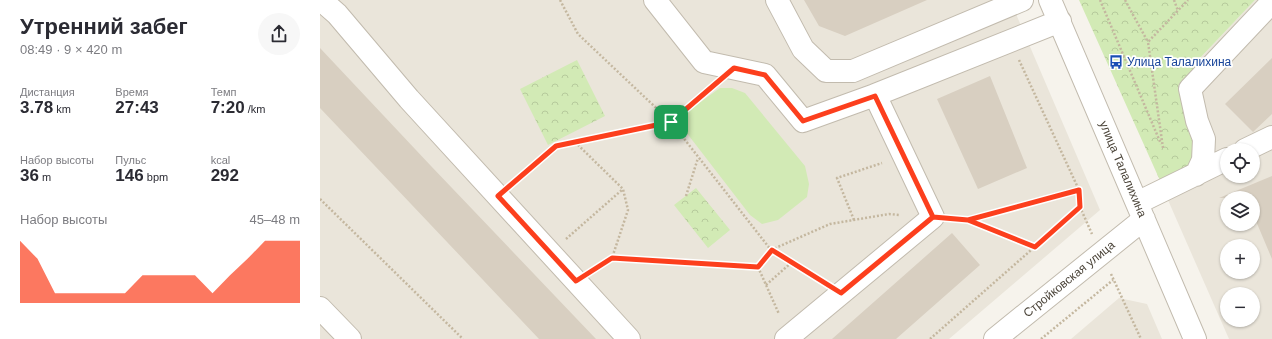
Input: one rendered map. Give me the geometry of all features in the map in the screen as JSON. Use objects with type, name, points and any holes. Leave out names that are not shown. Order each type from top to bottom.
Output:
[{"type":"street","points":[[322,0],[337,14],[409,98],[629,339]]},
{"type":"street","points":[[655,0],[704,62],[765,75],[803,121],[875,96],[1060,21]]},
{"type":"street","points":[[777,0],[802,49],[826,71],[853,71],[1022,0]]},
{"type":"street","name":"улица Талалихина","points":[[1050,0],[1195,339]]},
{"type":"street","points":[[1196,174],[1203,160],[1204,139],[1197,122],[1190,89],[1272,2]]},
{"type":"street","points":[[788,338],[933,217],[875,96]]},
{"type":"street","points":[[1260,143],[1272,137]]},
{"type":"street","name":"Стройковская улица","points":[[997,338],[1100,253],[1141,211],[1196,174],[1220,162]]},
{"type":"street","points":[[320,308],[350,339]]},
{"type":"path","points":[[560,0],[578,34],[671,122],[772,250],[841,293]]},
{"type":"path","points":[[1100,0],[1163,148],[1148,42],[1125,0]]},
{"type":"path","points":[[1174,0],[1178,11]]},
{"type":"path","points":[[1148,42],[1188,0]]},
{"type":"path","points":[[1010,41],[1079,190],[1080,207],[1141,339]]},
{"type":"path","points":[[498,196],[556,146],[671,122],[734,68]]},
{"type":"path","points":[[575,141],[624,189],[628,210],[612,258]]},
{"type":"path","points":[[854,220],[837,178],[904,155]]},
{"type":"path","points":[[686,196],[698,157]]},
{"type":"path","points":[[550,252],[624,189]]},
{"type":"path","points":[[968,220],[1079,190]]},
{"type":"path","points":[[320,199],[463,339]]},
{"type":"path","points":[[930,339],[1080,207]]},
{"type":"path","points":[[758,267],[772,250],[830,224],[889,214],[968,220],[1035,247]]},
{"type":"path","points":[[576,281],[612,258],[758,267]]},
{"type":"path","points":[[766,284],[792,262]]},
{"type":"path","points":[[758,267],[788,338]]},
{"type":"path","points":[[1041,339],[1113,280]]},
{"type":"shaded area","points":[[320,0],[1010,0],[1100,210],[949,339],[320,339]]},
{"type":"shaded area","points":[[1255,0],[1272,0],[1272,339],[1229,339],[1224,327],[1260,327],[1260,287],[1220,287],[1220,319],[1164,191],[1191,74],[1200,58]]},
{"type":"shaded area","points":[[1119,298],[1147,304],[1162,339],[1071,339]]},
{"type":"green space","points":[[1079,0],[1255,0],[1200,58],[1191,74],[1203,160],[1162,185]]},
{"type":"green space","points":[[577,60],[605,116],[548,145],[520,89]]},
{"type":"green space","points":[[720,88],[732,88],[745,93],[805,166],[809,184],[807,197],[778,220],[762,224],[750,215],[686,132],[683,121],[688,111]]},
{"type":"green space","points":[[696,188],[730,230],[708,248],[674,205]]},
{"type":"building","points":[[804,0],[927,0],[845,36],[819,26]]},
{"type":"building","points":[[320,48],[596,339],[539,339],[320,108]]},
{"type":"building","points":[[1272,58],[1272,114],[1253,132],[1225,104]]},
{"type":"building","points":[[990,76],[1027,168],[978,189],[937,99]]},
{"type":"building","points":[[1272,176],[1272,259],[1260,231],[1260,191],[1236,191],[1255,183],[1260,183],[1260,181]]},
{"type":"building","points":[[952,233],[980,265],[896,339],[832,339]]},
{"type":"place","name":"Улица Талалихина","points":[[1116,62]]},
{"type":"route","points":[[671,122],[556,146],[498,196],[576,281],[612,258],[758,267],[772,250],[841,293],[933,217],[968,220],[1035,247],[1080,207],[1079,190],[968,220],[949,219],[933,217],[875,96],[803,121],[765,75],[734,68],[671,122]]}]
